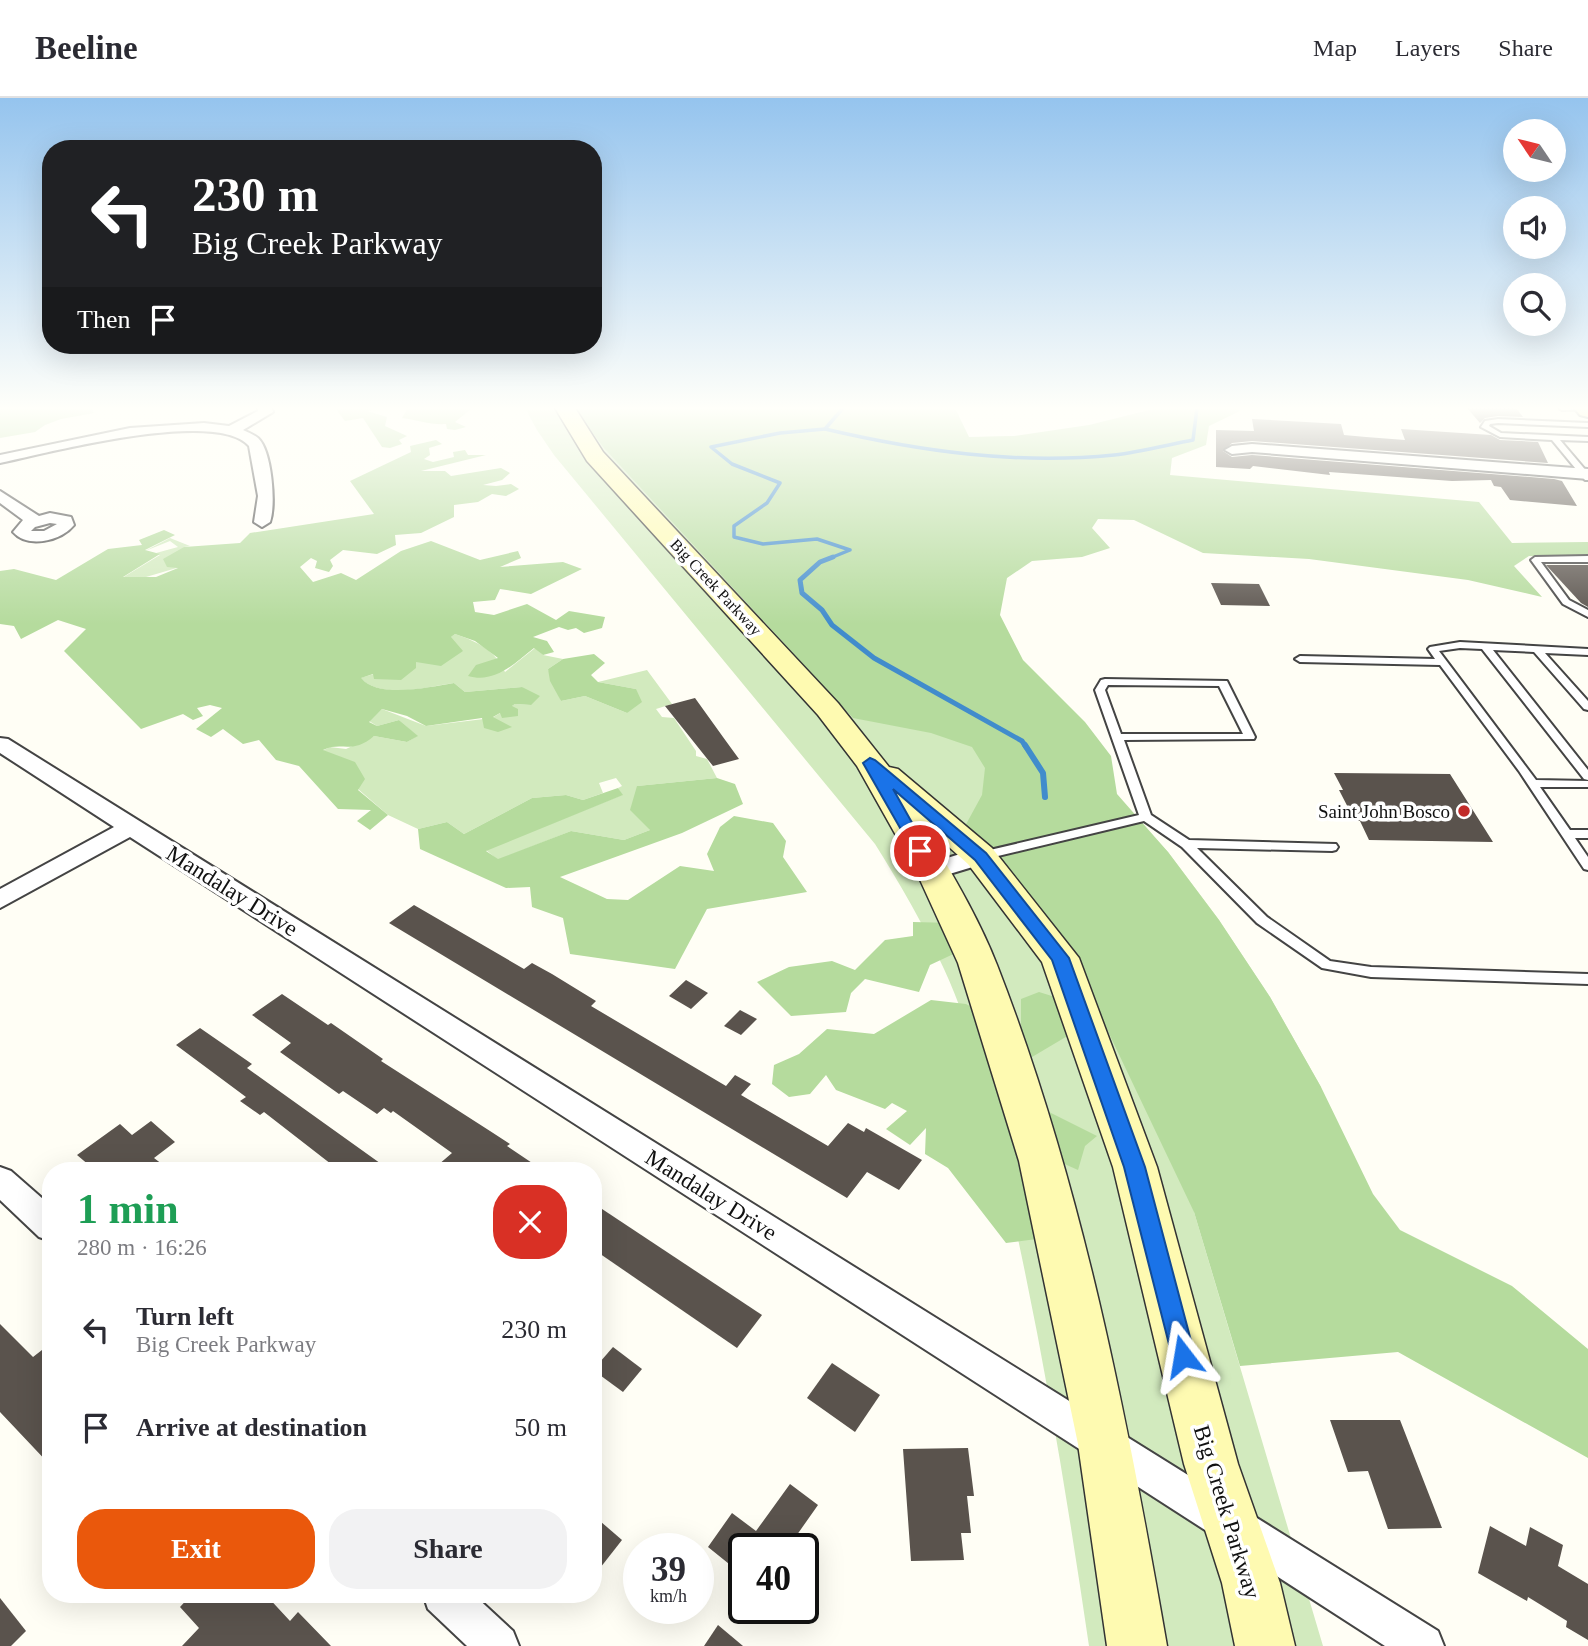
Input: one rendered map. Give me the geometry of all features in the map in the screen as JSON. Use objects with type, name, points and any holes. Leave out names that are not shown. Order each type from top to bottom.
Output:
[{"type":"street","points":[[262,480],[267,510],[262,522]]},
{"type":"street","name":"Big Creek Parkway","points":[[617,480],[828,709],[870,763],[933,871],[977,963],[1041,1160],[1105,1444],[1137,1646]]},
{"type":"street","points":[[0,496],[36,521]]},
{"type":"street","name":"Mandalay Drive","points":[[0,744],[1423,1646]]},
{"type":"street","name":"Big Creek Parkway","points":[[870,763],[980,856],[1060,958],[1135,1167],[1211,1464],[1251,1583],[1265,1646]]},
{"type":"street","points":[[0,900],[131,827]]},
{"type":"street","points":[[933,871],[980,856]]},
{"type":"street","points":[[0,1180],[42,1219]]},
{"type":"street","points":[[453,1603],[498,1646]]},
{"type":"lane","points":[[1588,559],[1535,560],[1566,602],[1588,614]]},
{"type":"lane","points":[[1588,652],[1460,645],[1433,649],[1532,783],[1588,866]]},
{"type":"lane","points":[[1485,646],[1588,777]]},
{"type":"lane","points":[[1536,648],[1588,707]]},
{"type":"lane","points":[[1300,659],[1443,662]]},
{"type":"lane","points":[[1117,737],[1250,737],[1223,683],[1105,682],[1100,690],[1117,737],[1146,817],[1186,844],[1262,920],[1327,965],[1371,972],[1588,979]]},
{"type":"lane","points":[[1532,783],[1588,785]]},
{"type":"lane","points":[[980,856],[1146,817]]},
{"type":"lane","points":[[1565,834],[1588,834]]},
{"type":"lane","points":[[1186,844],[1332,847]]},
{"type":"green space","points":[[501,480],[483,485],[511,484],[519,489],[506,496],[492,494],[478,502],[454,505],[454,517],[421,533],[395,535],[396,545],[377,554],[343,550],[330,560],[333,566],[329,572],[315,568],[317,561],[311,558],[300,567],[313,582],[341,573],[356,580],[401,551],[431,541],[480,560],[518,551],[521,558],[500,567],[563,562],[582,569],[531,594],[500,589],[495,600],[473,602],[475,612],[494,615],[527,604],[556,620],[569,611],[605,617],[602,628],[584,633],[576,628],[568,630],[559,627],[533,637],[547,641],[554,652],[543,655],[534,648],[496,675],[478,678],[468,676],[476,665],[498,658],[475,641],[455,634],[451,637],[463,651],[441,666],[416,662],[416,668],[401,680],[374,679],[373,674],[361,678],[379,688],[392,690],[454,683],[465,692],[522,687],[540,696],[531,705],[512,706],[518,709],[518,716],[502,718],[500,713],[493,717],[512,727],[498,732],[484,728],[482,718],[426,726],[407,716],[382,709],[369,722],[377,726],[399,720],[418,736],[407,742],[374,736],[359,745],[323,750],[355,762],[365,779],[358,790],[388,815],[370,830],[357,821],[371,810],[338,809],[299,766],[276,760],[259,740],[243,744],[223,729],[211,737],[196,729],[222,708],[210,705],[197,708],[203,716],[193,720],[183,714],[141,729],[64,651],[86,629],[58,620],[21,639],[14,626],[0,624],[0,571],[14,569],[56,580],[108,549],[142,545],[139,540],[164,530],[175,535],[145,550],[160,554],[123,577],[156,577],[178,568],[167,567],[163,559],[184,547],[240,543],[250,533],[374,514],[350,481]]},
{"type":"green space","points":[[575,480],[988,480],[924,590],[1168,852],[1219,920],[1270,997],[1321,1087],[1194,1212],[1323,1646],[1089,1646],[1029,1290],[979,1068],[958,1001],[944,969],[875,844]]},
{"type":"green space","points":[[634,480],[1230,480],[1479,502],[1512,543],[1588,542],[1588,557],[1529,556],[1514,566],[1542,597],[1468,580],[1309,559],[1203,553],[1134,520],[1098,519],[1092,528],[1110,548],[1082,557],[1032,561],[1007,578],[1000,615],[1023,660],[1085,722],[1111,756],[1117,794],[1168,852],[1219,920],[1270,997],[1321,1087],[1373,1194],[1400,1230],[1512,1286],[1588,1349],[1588,1458],[1398,1352],[1240,1366],[1194,1212],[1104,1023],[1065,949],[964,828],[982,795],[985,768],[972,747],[931,733],[853,718]]},
{"type":"green space","points":[[170,538],[190,546],[184,547],[180,567],[146,577],[122,578],[160,555],[156,553],[178,547],[170,541],[145,551]]},
{"type":"green space","points":[[455,634],[485,648],[505,672],[535,648],[543,655],[563,659],[548,669],[561,701],[585,696],[627,713],[636,689],[598,682],[647,670],[672,704],[656,709],[662,717],[674,718],[696,751],[696,756],[707,759],[717,778],[637,786],[650,830],[624,840],[571,831],[498,860],[486,850],[622,795],[618,788],[622,786],[616,778],[599,783],[603,793],[583,800],[566,795],[532,798],[464,834],[447,822],[418,829],[388,815],[358,789],[322,751],[330,747],[346,749],[374,736],[407,742],[417,736],[399,720],[377,726],[369,721],[382,709],[426,726],[492,718],[515,704],[531,705],[522,687],[465,692],[454,683],[392,690],[369,685],[360,678],[374,674],[374,679],[416,662]]},
{"type":"green space","points":[[594,654],[605,663],[591,675],[598,682],[636,689],[642,702],[627,713],[585,696],[561,701],[550,681],[548,669],[563,659]]},
{"type":"green space","points":[[717,778],[735,784],[743,804],[682,833],[560,877],[607,899],[628,900],[680,866],[714,871],[707,854],[720,827],[734,816],[773,823],[786,841],[783,857],[807,892],[707,909],[675,969],[570,954],[563,918],[532,907],[530,887],[506,888],[420,849],[418,829],[447,822],[464,834],[532,798],[566,795],[583,800],[618,788],[623,795],[486,851],[498,859],[571,831],[624,840],[650,830],[630,810],[637,786]]},
{"type":"green space","points":[[913,922],[954,923],[962,950],[930,965],[919,992],[865,979],[851,993],[846,1012],[791,1016],[757,982],[789,967],[832,961],[855,970],[885,940],[913,936]]},
{"type":"green space","points":[[1039,992],[1084,1006],[1091,1022],[1027,1060],[992,1062],[994,1082],[1033,1091],[1041,1108],[1097,1136],[1085,1146],[1078,1170],[1060,1162],[1036,1167],[1024,1189],[1043,1212],[1044,1238],[1006,1243],[948,1168],[925,1154],[926,1128],[910,1145],[886,1129],[907,1111],[892,1103],[885,1109],[836,1090],[826,1075],[810,1094],[789,1097],[772,1084],[774,1065],[799,1054],[827,1029],[874,1034],[931,1000],[966,1004],[1021,1034],[1021,999]]},
{"type":"building","points":[[1491,480],[1559,480],[1577,506],[1510,500],[1501,487],[1494,486]]},
{"type":"building","points":[[1546,565],[1588,565],[1588,607],[1581,603]]},
{"type":"building","points":[[1211,583],[1259,584],[1270,606],[1221,605]]},
{"type":"building","points":[[695,698],[739,759],[713,766],[665,706]]},
{"type":"building","points":[[1334,773],[1450,774],[1493,842],[1369,840],[1360,821],[1355,821],[1339,790],[1343,790]]},
{"type":"building","points":[[414,905],[524,969],[532,963],[552,974],[596,1001],[591,1006],[726,1086],[735,1075],[751,1084],[741,1095],[828,1146],[848,1123],[864,1132],[866,1128],[922,1160],[899,1190],[867,1172],[847,1198],[389,923]]},
{"type":"building","points":[[686,980],[708,993],[691,1009],[669,996]]},
{"type":"building","points":[[282,994],[328,1025],[331,1023],[383,1059],[381,1061],[510,1144],[507,1146],[531,1162],[442,1162],[452,1153],[393,1111],[391,1113],[384,1108],[377,1114],[343,1091],[339,1094],[280,1052],[291,1043],[252,1015]]},
{"type":"building","points":[[740,1010],[757,1019],[741,1035],[724,1026]]},
{"type":"building","points":[[200,1028],[252,1064],[247,1068],[378,1162],[328,1162],[264,1112],[260,1115],[240,1101],[246,1097],[176,1045]]},
{"type":"building","points":[[151,1121],[175,1142],[154,1158],[159,1162],[85,1162],[77,1155],[120,1124],[132,1135]]},
{"type":"building","points":[[602,1209],[762,1315],[737,1348],[602,1255]]},
{"type":"building","points":[[0,1324],[33,1357],[42,1350],[42,1456],[0,1412]]},
{"type":"building","points":[[613,1347],[642,1369],[623,1392],[602,1377],[602,1360]]},
{"type":"building","points":[[832,1363],[880,1395],[855,1432],[807,1398]]},
{"type":"building","points":[[1330,1420],[1400,1420],[1442,1528],[1388,1529],[1368,1471],[1348,1472]]},
{"type":"building","points":[[968,1448],[974,1496],[967,1496],[971,1533],[961,1533],[964,1560],[911,1561],[903,1449]]},
{"type":"building","points":[[790,1484],[818,1505],[798,1533],[728,1533],[728,1563],[714,1552],[714,1538],[732,1513],[756,1531]]},
{"type":"building","points":[[602,1523],[622,1540],[602,1566]]},
{"type":"building","points":[[1490,1526],[1526,1546],[1530,1527],[1563,1545],[1558,1566],[1588,1584],[1588,1640],[1566,1627],[1567,1621],[1528,1597],[1527,1601],[1478,1573]]},
{"type":"building","points":[[0,1598],[26,1631],[11,1646],[0,1646]]},
{"type":"building","points":[[184,1603],[273,1603],[290,1621],[298,1612],[331,1646],[182,1646],[199,1628],[180,1607]]},
{"type":"building","points":[[718,1625],[743,1646],[704,1646]]},
{"type":"waterway","points":[[773,480],[780,483],[767,503],[734,526],[734,537],[763,544],[817,539],[850,550],[831,558]]},
{"type":"waterway","points":[[831,558],[820,562],[800,580],[802,593],[822,610],[832,625],[874,658],[1022,741],[1026,747]]},
{"type":"waterway","points":[[1025,745],[1043,773],[1045,797]]},
{"type":"place","name":"Saint John Bosco","points":[[1464,811]]},
{"type":"route","points":[[920,851],[870,763],[980,856],[1060,958],[1135,1167],[1183,1356]]}]
